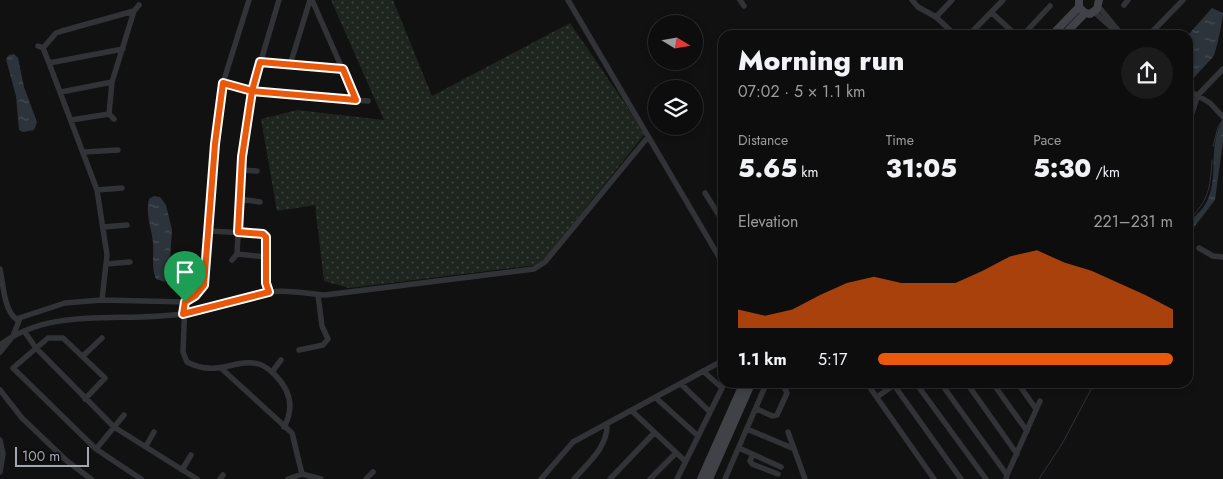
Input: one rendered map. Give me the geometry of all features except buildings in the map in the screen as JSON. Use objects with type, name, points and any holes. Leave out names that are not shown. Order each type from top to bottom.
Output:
[{"type":"street","points":[[0,269],[12,315],[16,319],[64,303],[102,300],[185,302],[195,296],[204,285],[215,144],[223,83],[248,0]]},
{"type":"street","points":[[232,260],[238,254],[242,170],[252,91],[279,0]]},
{"type":"street","points":[[290,65],[311,0]]},
{"type":"street","points":[[311,0],[356,100]]},
{"type":"street","points":[[740,0],[744,6]]},
{"type":"street","points":[[912,0],[918,7],[936,17],[950,30]]},
{"type":"street","points":[[936,17],[952,0]]},
{"type":"street","points":[[974,30],[1004,0]]},
{"type":"street","points":[[1124,5],[1128,0]]},
{"type":"street","points":[[1155,30],[1183,0]]},
{"type":"street","points":[[570,1],[718,255]]},
{"type":"street","points":[[1080,4],[1097,6],[1117,30]]},
{"type":"street","points":[[1057,30],[1080,4]]},
{"type":"street","points":[[1067,30],[1080,4]]},
{"type":"street","points":[[109,114],[112,82],[134,11],[140,5]]},
{"type":"street","points":[[1028,30],[1050,6]]},
{"type":"street","points":[[102,300],[106,264],[97,190],[50,63],[41,47],[62,30],[134,11]]},
{"type":"street","points":[[992,13],[1011,30]]},
{"type":"street","points":[[50,63],[123,49]]},
{"type":"street","points":[[260,62],[343,69]]},
{"type":"street","points":[[1193,110],[1198,95],[1223,69]]},
{"type":"street","points":[[61,92],[112,82]]},
{"type":"street","points":[[223,83],[252,91],[368,101]]},
{"type":"street","points":[[1193,92],[1222,115]]},
{"type":"street","points":[[71,120],[109,114],[114,118]]},
{"type":"street","points":[[0,345],[24,331],[67,320],[183,314],[269,292],[291,291],[318,295],[534,269],[545,262],[648,137]]},
{"type":"street","points":[[84,152],[118,150]]},
{"type":"street","points":[[242,170],[257,171]]},
{"type":"street","points":[[97,190],[122,188]]},
{"type":"street","points":[[705,193],[718,214]]},
{"type":"street","points":[[240,199],[260,202]]},
{"type":"street","points":[[103,227],[128,225]]},
{"type":"street","points":[[209,231],[263,234],[267,243],[266,283],[269,292]]},
{"type":"street","points":[[1199,248],[1212,256],[1223,257]]},
{"type":"street","points":[[238,254],[267,257]]},
{"type":"street","points":[[106,264],[130,262]]},
{"type":"street","points":[[299,350],[323,345],[328,339],[322,326],[318,295]]},
{"type":"street","points":[[185,302],[183,314],[183,352],[188,362],[207,368],[222,369],[240,365],[260,364],[272,372],[283,383],[290,396],[291,406],[284,427]]},
{"type":"street","points":[[0,352],[13,336],[20,318]]},
{"type":"street","points":[[24,331],[36,348],[114,427],[197,479]]},
{"type":"street","points":[[85,399],[106,378],[68,340],[58,337],[48,338],[13,368],[96,449],[141,479]]},
{"type":"street","points":[[84,355],[102,338]]},
{"type":"street","points":[[272,372],[281,360]]},
{"type":"street","points":[[541,479],[573,442],[632,412],[718,363]]},
{"type":"street","points":[[222,369],[292,434],[302,474]]},
{"type":"street","points":[[703,371],[718,382]]},
{"type":"street","points":[[681,384],[710,412]]},
{"type":"street","points":[[677,479],[684,460],[722,388]]},
{"type":"street","points":[[701,479],[741,388]]},
{"type":"street","points":[[709,479],[749,388]]},
{"type":"street","points":[[725,479],[765,388]]},
{"type":"street","points":[[756,409],[772,416],[778,414],[787,393],[785,388]]},
{"type":"street","points":[[870,388],[934,479]]},
{"type":"street","points":[[877,397],[890,388]]},
{"type":"street","points":[[899,388],[961,479]]},
{"type":"street","points":[[919,388],[986,479]]},
{"type":"street","points":[[944,388],[1006,477],[1040,401]]},
{"type":"street","points":[[970,388],[1017,454]]},
{"type":"street","points":[[996,388],[1027,431]]},
{"type":"street","points":[[1021,388],[1036,409]]},
{"type":"street","points":[[0,390],[22,418],[45,437],[67,461],[91,479]]},
{"type":"street","points":[[656,398],[698,436]]},
{"type":"street","points":[[632,412],[674,454],[684,460]]},
{"type":"street","points":[[96,449],[124,415]]},
{"type":"street","points":[[574,479],[603,443],[608,434],[607,424]]},
{"type":"street","points":[[747,429],[792,448]]},
{"type":"street","points":[[146,446],[154,432]]},
{"type":"street","points":[[788,432],[792,448],[806,479]]},
{"type":"street","points":[[610,479],[654,433]]},
{"type":"street","points":[[0,440],[3,454],[0,472]]},
{"type":"street","points":[[739,448],[782,465],[777,475],[752,464],[750,460],[753,454]]},
{"type":"street","points":[[650,479],[674,454]]},
{"type":"street","points":[[182,470],[191,455]]},
{"type":"street","points":[[366,479],[373,472]]},
{"type":"street","points":[[799,479],[802,472]]},
{"type":"street","points":[[288,479],[302,474],[321,479]]},
{"type":"shaded area","points":[[331,0],[393,0],[432,96],[570,23],[626,105],[644,135],[546,257],[537,265],[349,288],[324,281],[315,205],[277,211],[261,119],[297,110],[384,120]]},
{"type":"water","points":[[1212,8],[1223,13],[1221,29],[1213,57],[1193,80],[1193,30]]},
{"type":"water","points":[[14,54],[18,58],[24,87],[37,122],[34,130],[23,132],[19,130],[16,96],[6,59],[9,55]]},
{"type":"water","points":[[1223,119],[1223,141],[1215,200],[1193,229],[1193,218],[1204,206],[1211,190],[1215,140]]},
{"type":"water","points":[[154,196],[160,197],[166,205],[172,230],[169,276],[165,282],[156,279],[154,270],[148,205],[149,199]]},
{"type":"waterway","points":[[1213,146],[1218,127],[1223,119]]},
{"type":"waterway","points":[[1193,216],[1207,194],[1212,160]]},
{"type":"waterway","points":[[1039,479],[1062,444],[1092,388]]},
{"type":"route","points":[[185,302],[183,314],[239,298],[269,292],[266,283],[266,237],[263,234],[238,232],[242,157],[252,91],[356,100],[343,69],[260,62],[252,91],[223,83],[215,144],[204,285],[201,291],[185,302]]}]
